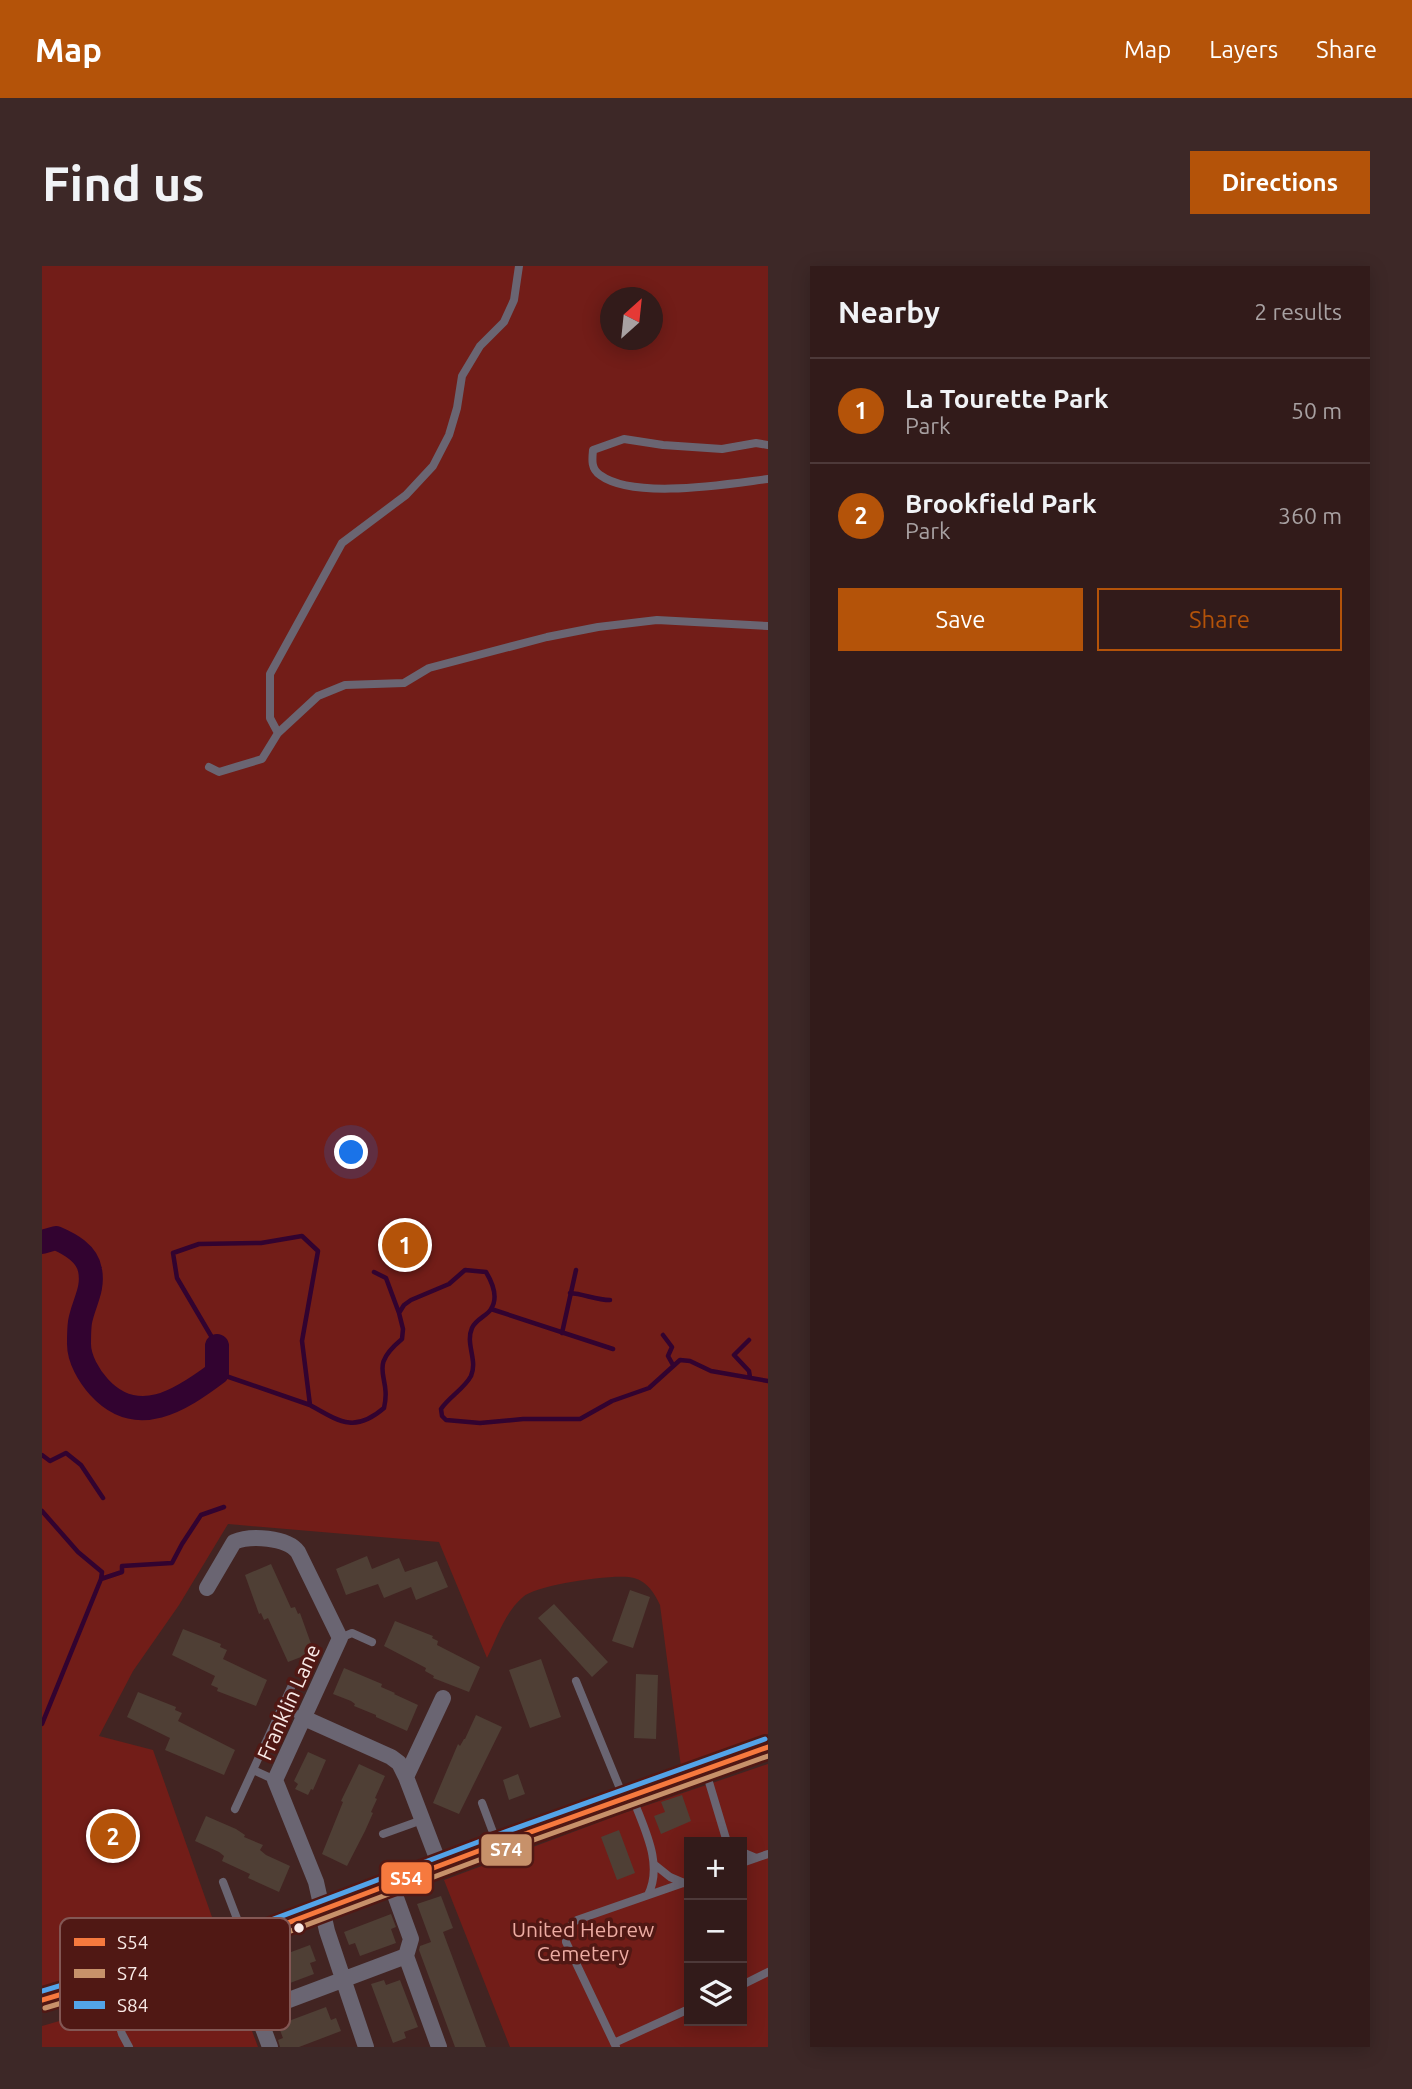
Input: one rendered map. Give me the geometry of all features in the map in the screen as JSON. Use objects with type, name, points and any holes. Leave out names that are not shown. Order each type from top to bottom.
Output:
[{"type":"street","name":"Franklin Lane","points":[[207,1588],[234,1542],[244,1539],[287,1542],[298,1552],[340,1638],[275,1780],[316,1882],[327,1931],[366,2047]]},
{"type":"street","points":[[406,1777],[443,1698]]},
{"type":"street","points":[[304,1718],[391,1757],[398,1763],[406,1777],[440,1866]]},
{"type":"street","points":[[290,1922],[497,1844],[768,1747]]},
{"type":"street","points":[[391,1884],[411,1939],[406,1956],[439,2047]]},
{"type":"street","points":[[290,2000],[406,1956]]},
{"type":"street","points":[[42,2000],[60,1995]]},
{"type":"street","points":[[264,2030],[270,2047]]},
{"type":"lane","points":[[278,733],[270,718],[270,674],[342,544],[406,495],[433,466],[449,435],[462,376],[480,346],[504,322],[514,300],[519,266]]},
{"type":"lane","points":[[768,444],[756,443],[722,450],[624,439],[593,450],[592,463],[598,474],[614,482],[649,489],[768,480]]},
{"type":"lane","points":[[209,767],[219,772],[262,758],[278,733],[318,696],[345,685],[404,683],[429,668],[547,637],[598,627],[657,620],[768,626]]},
{"type":"lane","points":[[340,1638],[352,1633],[372,1642]]},
{"type":"lane","points":[[576,1681],[655,1865],[648,1895]]},
{"type":"lane","points":[[234,1809],[293,1683]]},
{"type":"lane","points":[[282,1707],[304,1718]]},
{"type":"lane","points":[[705,1769],[727,1837]]},
{"type":"lane","points":[[253,1770],[275,1780]]},
{"type":"lane","points":[[482,1803],[497,1844]]},
{"type":"lane","points":[[383,1834],[422,1820]]},
{"type":"lane","points":[[747,1854],[756,1858]]},
{"type":"lane","points":[[747,1861],[768,1854]]},
{"type":"lane","points":[[655,1865],[670,1877],[684,1881]]},
{"type":"lane","points":[[223,1882],[237,1918]]},
{"type":"lane","points":[[684,1883],[577,1920],[566,1932],[566,1942],[615,2045],[684,2011]]},
{"type":"lane","points":[[747,1982],[768,1972]]},
{"type":"lane","points":[[120,2030],[121,2047]]},
{"type":"lane","points":[[121,2034],[130,2047]]},
{"type":"green space","points":[[42,266],[768,266],[768,1734],[681,1767],[660,1605],[650,1588],[634,1578],[594,1579],[559,1584],[523,1597],[511,1610],[487,1658],[439,1542],[228,1524],[179,1605],[133,1671],[99,1736],[153,1750],[212,1918],[60,1918],[60,1981],[42,1986]]},
{"type":"green space","name":"United Hebrew Cemetery","points":[[768,1764],[768,2047],[510,2047],[444,1880],[624,1813]]},
{"type":"green space","points":[[60,2021],[60,2030],[252,2030],[258,2047],[42,2047],[42,2026]]},
{"type":"building","points":[[367,1556],[372,1569],[399,1558],[405,1572],[437,1561],[448,1587],[416,1600],[411,1587],[384,1598],[378,1584],[346,1595],[336,1569]]},
{"type":"building","points":[[271,1564],[291,1608],[295,1607],[298,1614],[300,1613],[314,1652],[288,1662],[268,1618],[264,1620],[261,1613],[259,1614],[245,1575]]},
{"type":"building","points":[[630,1590],[650,1597],[633,1648],[612,1641]]},
{"type":"building","points":[[554,1604],[608,1662],[592,1677],[538,1618]]},
{"type":"building","points":[[395,1621],[433,1636],[432,1638],[438,1641],[437,1645],[480,1667],[469,1692],[433,1678],[434,1676],[425,1671],[426,1668],[384,1646]]},
{"type":"building","points":[[183,1629],[221,1644],[220,1647],[227,1650],[223,1659],[267,1680],[256,1706],[217,1691],[218,1688],[211,1685],[215,1676],[172,1655]]},
{"type":"building","points":[[541,1659],[561,1717],[530,1728],[509,1670]]},
{"type":"building","points":[[344,1668],[382,1684],[381,1687],[418,1705],[407,1731],[333,1694]]},
{"type":"building","points":[[636,1674],[658,1675],[656,1739],[634,1738]]},
{"type":"building","points":[[138,1692],[176,1707],[175,1710],[182,1713],[178,1721],[235,1750],[224,1775],[165,1750],[170,1738],[127,1717]]},
{"type":"building","points":[[476,1715],[502,1727],[459,1814],[433,1803],[458,1744],[460,1746],[465,1739]]},
{"type":"building","points":[[308,1752],[326,1760],[313,1790],[311,1789],[308,1795],[295,1789],[298,1784],[294,1781]]},
{"type":"building","points":[[359,1764],[385,1776],[375,1798],[377,1799],[371,1812],[373,1813],[347,1866],[322,1854],[343,1802],[341,1801]]},
{"type":"building","points":[[518,1774],[525,1794],[509,1800],[503,1780]]},
{"type":"building","points":[[682,1795],[691,1821],[661,1834],[654,1816],[665,1812],[661,1802]]},
{"type":"building","points":[[206,1816],[263,1845],[260,1850],[266,1855],[290,1866],[279,1892],[248,1878],[250,1874],[222,1861],[224,1856],[219,1852],[195,1841]]},
{"type":"building","points":[[619,1830],[635,1873],[617,1880],[601,1837]]},
{"type":"building","points":[[441,1896],[453,1928],[443,1932],[486,2047],[455,2047],[419,1950],[420,1946],[431,1942],[417,1904]]},
{"type":"building","points":[[391,1914],[396,1927],[391,1929],[396,1943],[360,1956],[355,1943],[349,1945],[344,1932]]},
{"type":"building","points":[[310,1945],[316,1961],[310,1963],[314,1974],[290,1983],[290,1952]]},
{"type":"building","points":[[384,1980],[386,1985],[400,1980],[418,2027],[404,2032],[406,2038],[393,2043],[371,1984]]},
{"type":"building","points":[[326,2007],[331,2020],[336,2018],[341,2031],[299,2047],[280,2047],[278,2040],[283,2038],[280,2030],[290,2030],[290,2020]]},
{"type":"waterway","points":[[217,1346],[177,1278],[173,1253],[199,1244],[261,1243],[302,1236],[318,1251],[302,1341],[310,1405],[339,1420],[356,1423],[374,1416],[384,1408],[386,1397],[383,1365],[391,1349],[402,1339],[403,1329],[399,1313],[411,1300],[449,1284],[465,1270],[486,1272],[495,1295],[489,1311],[472,1328],[470,1340],[473,1370],[468,1381],[441,1409],[446,1420],[480,1423],[523,1419],[580,1419],[612,1401],[649,1388],[680,1360],[690,1361],[711,1371],[768,1381]]},
{"type":"waterway","points":[[42,1242],[56,1238],[61,1240],[77,1250],[88,1264],[91,1284],[80,1322],[79,1350],[92,1378],[114,1400],[128,1406],[144,1408],[174,1400],[217,1373],[217,1346]]},
{"type":"waterway","points":[[562,1333],[576,1270]]},
{"type":"waterway","points":[[374,1272],[386,1278],[399,1313]]},
{"type":"waterway","points":[[570,1293],[610,1300]]},
{"type":"waterway","points":[[491,1309],[613,1349]]},
{"type":"waterway","points":[[663,1335],[672,1347],[668,1356],[673,1365]]},
{"type":"waterway","points":[[749,1340],[734,1355],[749,1371],[750,1377]]},
{"type":"waterway","points":[[217,1373],[310,1405]]},
{"type":"waterway","points":[[42,1455],[50,1461],[66,1453],[81,1465],[103,1498]]},
{"type":"waterway","points":[[101,1579],[122,1572],[122,1566],[172,1563],[201,1515],[224,1507]]},
{"type":"waterway","points":[[42,1511],[78,1552],[102,1572],[42,1724]]},
{"type":"transit line","name":"S84","points":[[276,1918],[494,1836],[765,1739]]},
{"type":"transit line","name":"S54","points":[[290,1922],[768,1747]]},
{"type":"transit line","name":"S74","points":[[290,1931],[768,1756]]},
{"type":"transit line","name":"S84","points":[[42,1991],[60,1986]]},
{"type":"transit line","name":"S54","points":[[42,2000],[60,1995]]},
{"type":"transit line","name":"S74","points":[[45,2008],[60,2003]]},
{"type":"place","name":"La Tourette Park","points":[[405,1245]]},
{"type":"place","name":"Brookfield Park","points":[[113,1836]]}]
